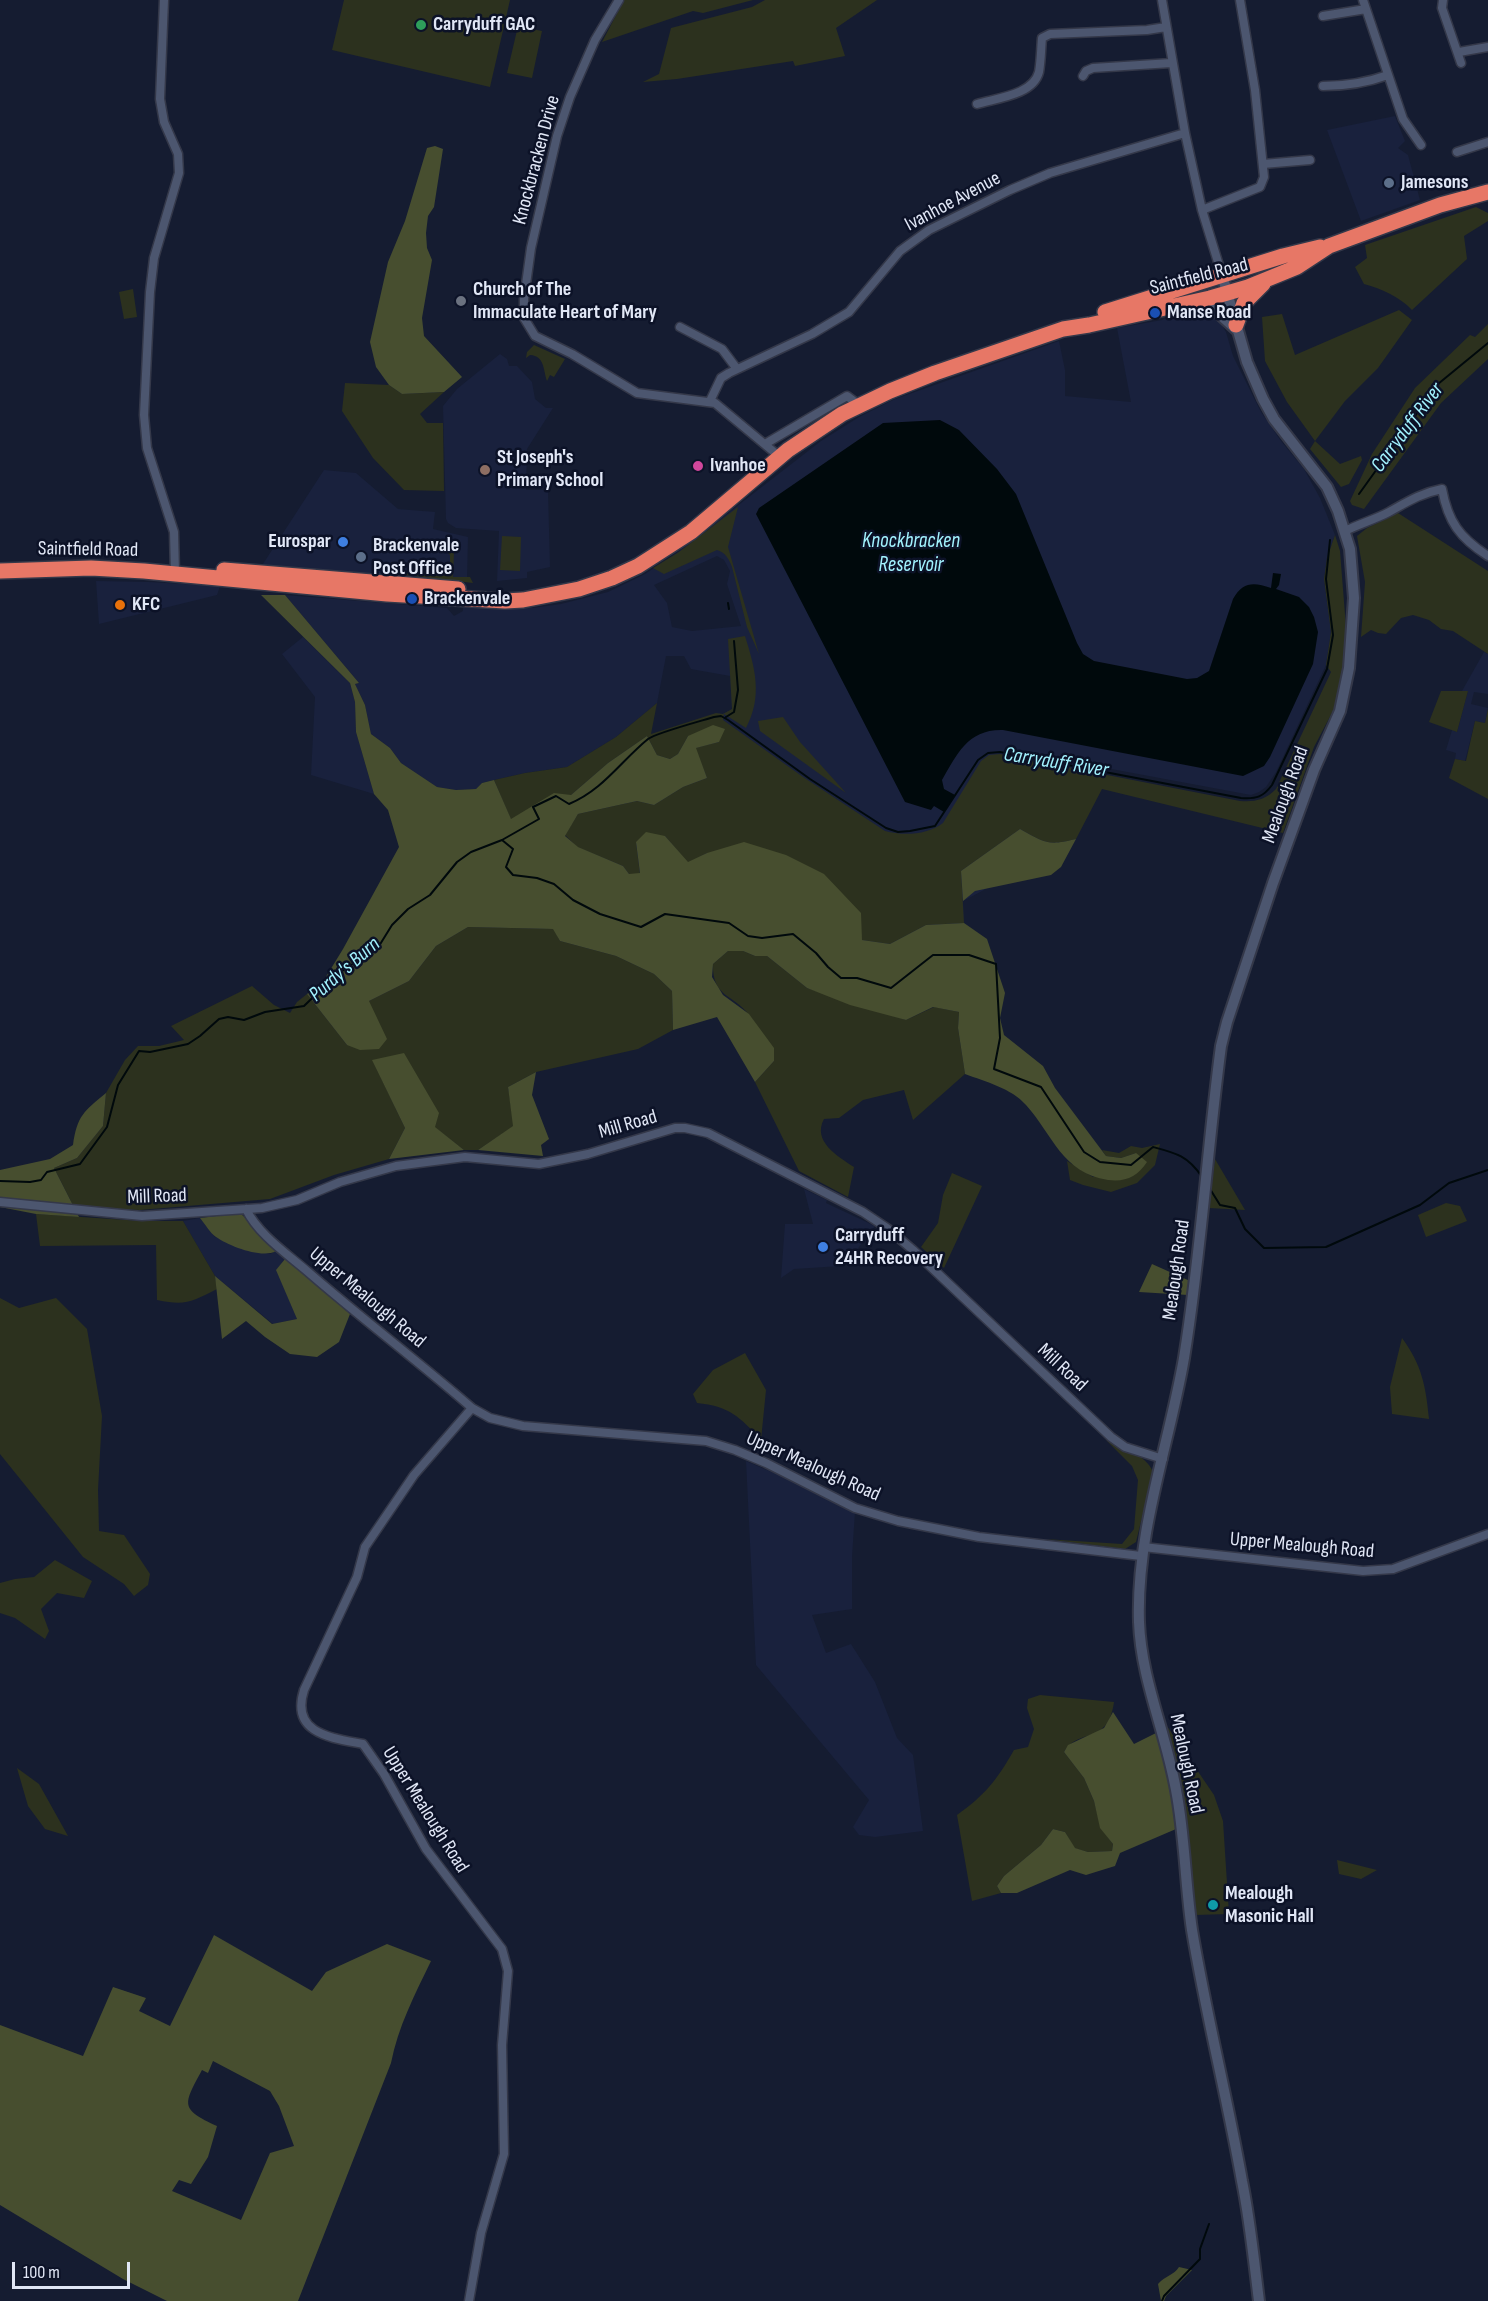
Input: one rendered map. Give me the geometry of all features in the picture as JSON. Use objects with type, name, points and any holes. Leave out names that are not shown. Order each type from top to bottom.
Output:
[{"type":"highway","name":"Saintfield Road","points":[[1072,326],[1089,326],[1188,303],[1283,256],[1329,246],[1440,205],[1488,192]]},
{"type":"highway","name":"Saintfield Road","points":[[0,571],[91,568],[505,601],[523,600],[590,585],[612,578],[646,561],[691,532],[802,439],[859,405],[935,373],[1072,326],[1087,318],[1146,300],[1224,284],[1265,281],[1297,267],[1329,246]]},
{"type":"highway","points":[[1224,284],[1276,268],[1297,267]]},
{"type":"highway","points":[[1237,327],[1245,303],[1265,281]]},
{"type":"highway","name":"Saintfield Road","points":[[175,573],[188,567],[524,593],[535,596]]},
{"type":"highway","points":[[273,573],[277,579],[351,586],[372,592]]},
{"type":"street","points":[[165,0],[160,99],[164,122],[178,154],[179,174],[154,258],[150,292],[144,414],[147,448],[174,532],[175,573]]},
{"type":"street","name":"Knockbracken Drive","points":[[619,0],[595,40],[570,96],[556,136],[530,255],[523,310],[527,326],[535,336],[572,354],[637,393],[710,401]]},
{"type":"street","points":[[1162,0],[1171,63],[1185,133],[1202,210],[1224,284]]},
{"type":"street","points":[[1202,210],[1260,187],[1264,177],[1255,90],[1240,0]]},
{"type":"street","points":[[1443,0],[1442,8],[1461,63]]},
{"type":"street","points":[[1323,16],[1365,4],[1403,119],[1421,145]]},
{"type":"street","points":[[977,104],[1024,90],[1034,84],[1039,70],[1042,38],[1050,34],[1147,30],[1166,27]]},
{"type":"street","points":[[1458,52],[1488,47]]},
{"type":"street","points":[[1083,76],[1086,71],[1093,69],[1171,63]]},
{"type":"street","points":[[1323,86],[1349,86],[1388,75]]},
{"type":"street","name":"Ivanhoe Avenue","points":[[710,401],[721,378],[812,334],[849,312],[900,251],[913,240],[952,218],[1050,173],[1185,133]]},
{"type":"street","points":[[1457,152],[1474,144],[1488,142]]},
{"type":"street","points":[[1263,164],[1310,160]]},
{"type":"street","name":"Mealough Road","points":[[1224,284],[1250,370],[1263,399],[1274,419],[1327,487],[1345,531],[1353,566],[1354,598],[1346,688],[1340,711],[1314,770],[1273,883],[1227,1022],[1216,1087],[1184,1356],[1142,1551],[1139,1590],[1140,1644],[1144,1668],[1166,1743],[1177,1794],[1192,1931],[1243,2183],[1259,2301]]},
{"type":"street","points":[[1188,303],[1215,310],[1237,327]]},
{"type":"street","points":[[680,327],[722,349],[737,369]]},
{"type":"street","name":"Saintfield Road","points":[[765,444],[847,396],[859,405]]},
{"type":"street","points":[[710,401],[721,407],[780,457]]},
{"type":"street","points":[[1345,531],[1389,512],[1406,501],[1427,492],[1442,489],[1446,511],[1454,526],[1471,545],[1488,556]]},
{"type":"street","name":"Mill Road","points":[[0,1202],[142,1216],[246,1209],[297,1200],[340,1182],[396,1166],[465,1157],[539,1164],[588,1154],[675,1128],[696,1129],[708,1132],[863,1212],[886,1228],[913,1250],[1111,1437],[1125,1446],[1163,1459]]},
{"type":"street","name":"Upper Mealough Road","points":[[246,1209],[256,1224],[286,1253],[362,1319],[472,1408],[490,1418],[523,1426],[706,1441],[766,1463],[855,1508],[898,1521],[979,1537],[1364,1571],[1393,1569],[1488,1534]]},
{"type":"street","name":"Upper Mealough Road","points":[[469,2301],[481,2233],[504,2154],[501,2076],[507,1960],[502,1949],[426,1849],[384,1774],[363,1744],[314,1732],[305,1721],[301,1707],[304,1690],[357,1577],[365,1547],[414,1475],[472,1408]]},
{"type":"shaded area","points":[[1395,116],[1405,141],[1398,148],[1408,155],[1420,200],[1361,221],[1327,130]]},
{"type":"shaded area","points":[[1194,311],[1206,314],[1220,322],[1226,332],[1233,356],[1261,412],[1304,469],[1320,498],[1335,535],[1327,558],[1324,579],[1331,632],[1326,665],[1276,772],[1266,787],[1259,792],[1251,795],[1106,768],[1064,848],[963,901],[964,923],[918,953],[553,875],[716,713],[723,714],[732,709],[730,676],[691,669],[684,656],[666,656],[657,703],[616,737],[567,767],[494,780],[482,783],[476,789],[456,790],[437,787],[401,763],[390,748],[371,734],[365,705],[355,684],[359,683],[285,595],[447,608],[454,616],[463,611],[463,608],[532,608],[561,604],[608,592],[645,574],[678,552],[821,441],[859,417],[895,399],[1059,341],[1065,370],[1065,396],[1131,402],[1117,328],[1162,320],[1172,315]],"holes":[[[717,556],[724,560],[730,571],[727,584],[741,626],[692,631],[672,627],[667,603],[654,585]]]},
{"type":"shaded area","name":"St Joseph's Primary School","points":[[500,354],[507,359],[509,366],[517,366],[532,382],[535,399],[546,408],[553,408],[527,449],[526,490],[548,490],[550,567],[527,572],[527,578],[497,581],[499,531],[456,528],[446,519],[443,406],[457,389]]},
{"type":"shaded area","points":[[324,470],[356,473],[398,509],[435,512],[433,529],[468,537],[467,581],[261,567]]},
{"type":"shaded area","points":[[96,581],[220,586],[217,595],[99,624]]},
{"type":"shaded area","points":[[303,637],[350,683],[355,702],[356,732],[374,794],[311,775],[315,697],[282,654]]},
{"type":"shaded area","points":[[1484,652],[1488,654],[1488,694],[1474,692],[1471,704],[1488,708],[1485,723],[1475,721],[1465,761],[1455,759],[1456,753],[1446,750],[1452,730],[1457,732],[1468,691],[1462,691]]},
{"type":"shaded area","points":[[804,1189],[827,1200],[826,1203],[875,1226],[846,1264],[794,1269],[781,1278],[785,1224],[813,1224]]},
{"type":"shaded area","points":[[200,1218],[215,1237],[270,1254],[276,1251],[285,1259],[277,1270],[297,1319],[273,1324],[215,1276],[183,1221]]},
{"type":"shaded area","points":[[746,1461],[816,1491],[855,1512],[852,1609],[812,1615],[826,1653],[851,1644],[875,1682],[897,1738],[913,1755],[923,1831],[875,1837],[859,1835],[853,1827],[869,1800],[756,1665]]},
{"type":"green space","name":"Carryduff GAC","points":[[344,0],[510,0],[490,87],[332,50]]},
{"type":"green space","points":[[624,0],[753,0],[703,13],[693,11],[602,42]]},
{"type":"green space","points":[[765,0],[877,0],[836,28],[845,56],[795,66],[793,61],[643,82],[659,74],[671,28],[752,7]]},
{"type":"green space","name":"Carryduff GAC","points":[[518,26],[542,31],[532,78],[507,73]]},
{"type":"green space","points":[[435,146],[443,149],[434,207],[428,216],[426,233],[427,248],[432,260],[422,318],[424,336],[462,377],[444,392],[402,394],[389,385],[376,367],[370,342],[388,262],[405,221],[427,148]]},
{"type":"green space","points":[[1476,207],[1488,213],[1488,221],[1464,236],[1467,259],[1412,310],[1390,294],[1364,284],[1355,267],[1367,258],[1365,245]]},
{"type":"green space","points":[[133,289],[137,317],[124,319],[119,292]]},
{"type":"green space","points":[[1399,310],[1412,320],[1378,368],[1345,401],[1315,441],[1287,402],[1265,361],[1262,317],[1282,314],[1295,355]]},
{"type":"green space","points":[[1488,324],[1488,359],[1441,403],[1364,509],[1352,505],[1350,501],[1372,454],[1415,388],[1470,335],[1475,337]]},
{"type":"green space","points":[[534,345],[565,359],[554,377],[550,375],[547,381],[541,361],[530,355],[526,358],[527,352]]},
{"type":"green space","points":[[345,383],[389,385],[402,394],[444,392],[420,414],[427,423],[443,423],[444,491],[404,490],[373,458],[342,411]]},
{"type":"green space","points":[[1315,441],[1340,464],[1361,456],[1362,460],[1349,484],[1341,487],[1310,449]]},
{"type":"green space","points":[[738,507],[728,547],[759,654],[747,627],[732,567],[723,553],[717,550],[664,574],[653,568],[679,552]]},
{"type":"green space","points":[[1398,513],[1488,571],[1488,654],[1453,631],[1441,629],[1429,620],[1413,615],[1401,618],[1386,634],[1371,630],[1361,637],[1365,582],[1357,536],[1367,528]]},
{"type":"green space","points":[[1335,535],[1340,551],[1347,640],[1342,681],[1335,707],[1314,747],[1283,833],[1102,789],[1076,839],[1047,842],[1020,829],[961,871],[964,923],[926,925],[890,944],[862,940],[707,853],[688,863],[665,836],[636,843],[640,874],[629,874],[623,866],[577,847],[565,835],[578,814],[637,801],[654,805],[683,787],[707,778],[695,748],[719,742],[688,736],[678,754],[670,759],[657,755],[647,736],[608,763],[571,795],[529,809],[511,820],[494,780],[567,767],[616,737],[657,703],[651,734],[716,713],[723,714],[732,709],[728,639],[745,636],[756,682],[754,705],[746,728],[724,714],[723,720],[803,777],[885,831],[900,834],[915,833],[930,830],[943,823],[981,761],[989,755],[1000,754],[1240,801],[1260,800],[1276,789],[1331,672],[1326,665],[1331,632],[1324,579],[1327,558]]},
{"type":"green space","points":[[502,536],[521,537],[520,571],[500,570]]},
{"type":"green space","points":[[446,551],[454,552],[453,577],[470,577],[473,583],[393,572],[391,562],[396,562],[402,572],[446,575],[450,566],[450,555]]},
{"type":"green space","points":[[261,595],[285,595],[359,683],[355,684],[365,705],[371,734],[390,748],[401,763],[437,787],[456,790],[476,789],[482,783],[494,780],[511,819],[554,793],[571,795],[608,763],[647,736],[657,755],[670,759],[678,754],[688,736],[713,725],[725,729],[719,742],[696,748],[707,778],[683,787],[654,805],[637,801],[578,814],[565,836],[578,847],[623,866],[629,874],[640,873],[636,842],[646,832],[665,836],[688,862],[707,853],[744,842],[786,855],[824,874],[861,913],[862,940],[890,944],[926,925],[964,923],[987,939],[1005,993],[1000,1018],[1004,1035],[1043,1066],[1055,1088],[1106,1156],[1121,1158],[1136,1153],[1147,1162],[1139,1171],[1126,1179],[1108,1180],[1080,1170],[1060,1151],[1020,1099],[998,1086],[965,1074],[958,1028],[959,1012],[933,1007],[906,1020],[850,1005],[807,988],[767,956],[755,956],[743,951],[728,951],[713,964],[712,977],[723,995],[749,1014],[774,1048],[774,1061],[755,1082],[717,1017],[673,1030],[672,991],[654,974],[616,956],[560,941],[553,929],[468,927],[436,946],[409,981],[369,1001],[387,1039],[379,1049],[360,1050],[347,1045],[307,994],[324,980],[399,847],[388,810],[374,794],[356,732],[355,702],[350,683]]},
{"type":"green space","points":[[1441,691],[1468,691],[1457,732],[1429,722]]},
{"type":"green space","points":[[1488,709],[1488,799],[1449,778],[1455,759],[1466,761],[1475,721],[1485,723]]},
{"type":"green space","points":[[783,717],[800,742],[846,793],[760,731],[758,721]]},
{"type":"green space","points":[[1020,829],[1047,842],[1076,839],[1061,867],[1051,875],[975,891],[963,901],[961,871]]},
{"type":"green space","points":[[468,927],[554,929],[560,941],[616,956],[654,974],[672,991],[673,1030],[638,1049],[536,1072],[508,1087],[514,1126],[478,1150],[464,1150],[434,1127],[373,1061],[405,1128],[389,1159],[334,1175],[270,1199],[140,1210],[74,1207],[54,1168],[77,1158],[103,1126],[106,1093],[125,1060],[138,1046],[159,1046],[184,1040],[171,1026],[252,986],[274,1005],[290,1013],[297,1002],[307,994],[347,1045],[369,1001],[409,981],[436,946]]},
{"type":"green space","points":[[728,951],[743,951],[755,956],[767,956],[807,988],[906,1020],[934,1007],[959,1012],[958,1028],[965,1074],[913,1120],[904,1090],[863,1100],[839,1118],[824,1119],[821,1134],[824,1141],[834,1153],[854,1167],[848,1197],[799,1171],[755,1082],[774,1061],[753,1020],[743,1008],[720,990],[716,983],[713,964]]},
{"type":"green space","points":[[404,1053],[439,1113],[435,1127],[464,1150],[389,1159],[405,1128],[372,1060]]},
{"type":"green space","points":[[536,1072],[532,1095],[549,1139],[541,1145],[543,1156],[478,1150],[513,1126],[508,1087]]},
{"type":"green space","points":[[106,1093],[103,1126],[77,1158],[54,1168],[79,1217],[36,1214],[0,1207],[0,1170],[50,1159],[73,1145],[79,1121]]},
{"type":"green space","points":[[1160,1144],[1155,1165],[1137,1183],[1111,1192],[1070,1180],[1067,1161],[1093,1177],[1136,1153],[1121,1158],[1106,1156],[1102,1150],[1119,1153],[1131,1146],[1142,1148]]},
{"type":"green space","points":[[1215,1159],[1245,1210],[1209,1208]]},
{"type":"green space","points":[[952,1173],[982,1186],[944,1268],[921,1247],[938,1223],[943,1195]]},
{"type":"green space","points":[[1446,1203],[1460,1206],[1467,1221],[1426,1237],[1418,1215]]},
{"type":"green space","points":[[240,1213],[350,1314],[339,1342],[317,1357],[290,1354],[246,1321],[222,1339],[215,1276],[272,1324],[297,1319],[276,1270],[285,1259],[276,1251],[254,1252],[222,1241],[200,1218]]},
{"type":"green space","points":[[36,1214],[142,1221],[183,1221],[215,1276],[217,1289],[188,1302],[175,1303],[157,1300],[156,1245],[40,1246]]},
{"type":"green space","points":[[1152,1264],[1190,1281],[1188,1295],[1139,1292]]},
{"type":"green space","points":[[0,1298],[19,1308],[56,1298],[87,1329],[102,1416],[98,1490],[99,1531],[124,1535],[150,1574],[148,1585],[134,1596],[124,1584],[83,1557],[0,1454]]},
{"type":"green space","points":[[1402,1338],[1419,1367],[1429,1419],[1392,1414],[1390,1387]]},
{"type":"green space","points":[[745,1353],[766,1390],[761,1440],[733,1414],[718,1407],[697,1403],[693,1394],[713,1370]]},
{"type":"green space","points":[[1106,1440],[1140,1456],[1153,1472],[1136,1542],[1125,1549],[1045,1539],[1122,1544],[1134,1529],[1138,1480],[1132,1466]]},
{"type":"green space","points":[[55,1560],[92,1581],[84,1598],[57,1593],[41,1609],[49,1631],[45,1639],[15,1618],[0,1613],[0,1583],[34,1577]]},
{"type":"green space","points":[[1040,1695],[1114,1702],[1106,1725],[1099,1731],[1070,1744],[1064,1752],[1084,1778],[1094,1801],[1101,1828],[1113,1844],[1112,1851],[1088,1852],[1074,1848],[1065,1832],[1053,1829],[1041,1845],[1004,1876],[997,1886],[1001,1893],[972,1901],[957,1815],[990,1786],[1014,1750],[1028,1747],[1034,1729],[1027,1708],[1028,1699]]},
{"type":"green space","points":[[1113,1712],[1134,1744],[1156,1733],[1167,1767],[1176,1829],[1120,1853],[1115,1866],[1086,1875],[1070,1870],[1017,1893],[1001,1893],[997,1886],[1004,1876],[1041,1845],[1053,1829],[1065,1832],[1075,1848],[1088,1852],[1112,1851],[1113,1844],[1100,1828],[1094,1801],[1084,1778],[1064,1752],[1068,1745],[1104,1728]]},
{"type":"green space","points":[[1167,1726],[1214,1795],[1223,1821],[1229,1914],[1195,1915],[1178,1772]]},
{"type":"green space","points":[[17,1768],[39,1784],[68,1836],[45,1829],[28,1806]]},
{"type":"green space","points":[[1337,1860],[1377,1870],[1361,1879],[1339,1874]]},
{"type":"green space","points":[[214,1935],[312,1991],[326,1972],[387,1944],[431,1961],[413,1998],[391,2063],[298,2301],[167,2301],[123,2279],[0,2205],[0,2025],[83,2056],[113,1987],[146,1998],[139,2011],[170,2026]],"holes":[[[213,2061],[270,2091],[279,2106],[294,2146],[270,2153],[241,2220],[172,2191],[179,2180],[191,2184],[208,2157],[217,2126],[196,2115],[188,2105],[191,2091],[202,2070],[208,2073]]]},
{"type":"green space","points":[[1179,2267],[1192,2270],[1166,2296],[1164,2301],[1161,2301],[1158,2284]]},
{"type":"water","name":"Knockbracken Reservoir","points":[[940,420],[959,430],[997,469],[1016,494],[1077,643],[1083,654],[1094,661],[1187,679],[1197,678],[1209,671],[1237,593],[1245,586],[1254,584],[1271,588],[1273,573],[1281,574],[1276,589],[1299,597],[1309,607],[1318,632],[1313,664],[1264,766],[1243,776],[1003,730],[991,731],[981,734],[965,745],[947,770],[942,780],[944,789],[955,795],[944,812],[934,806],[931,810],[905,802],[756,514],[759,508],[883,423]]},
{"type":"waterway","name":"Carryduff River","points":[[1359,494],[1438,384],[1488,343]]},
{"type":"waterway","name":"Carryduff River","points":[[0,1181],[41,1180],[47,1172],[80,1164],[107,1127],[118,1085],[139,1051],[150,1052],[188,1044],[219,1019],[228,1017],[244,1020],[265,1012],[304,1006],[335,976],[379,946],[392,925],[408,909],[430,895],[457,862],[471,852],[502,840],[539,819],[533,807],[556,796],[569,804],[581,798],[602,783],[648,739],[679,727],[721,716],[810,779],[886,828],[898,832],[935,826],[978,760],[988,753],[1000,752],[1241,798],[1259,796],[1272,785],[1327,669],[1333,635],[1326,579],[1330,540]]},
{"type":"waterway","points":[[728,603],[729,609]]},
{"type":"waterway","points":[[726,717],[734,712],[738,690],[734,641]]},
{"type":"waterway","points":[[502,840],[513,849],[506,867],[513,875],[537,878],[554,884],[573,900],[600,914],[641,927],[665,914],[729,923],[748,936],[762,938],[793,934],[841,978],[857,978],[891,988],[933,955],[969,955],[996,964],[1000,1038],[994,1069],[1041,1087],[1084,1152],[1100,1162],[1131,1165],[1153,1147],[1181,1156],[1192,1164],[1202,1177]]},
{"type":"waterway","points":[[1210,1189],[1220,1205],[1235,1208],[1245,1229],[1264,1248],[1326,1247],[1420,1205],[1449,1183],[1488,1170]]},
{"type":"waterway","points":[[1162,2301],[1164,2296],[1200,2259],[1200,2249],[1209,2224]]},
{"type":"place","name":"Carryduff GAC","points":[[421,25]]},
{"type":"place","name":"Jamesons","points":[[1389,183]]},
{"type":"place","name":"Church of The Immaculate Heart of Mary","points":[[461,301]]},
{"type":"place","name":"Manse Road","points":[[1155,313]]},
{"type":"place","name":"Ivanhoe","points":[[698,466]]},
{"type":"place","name":"St Joseph's Primary School","points":[[485,470]]},
{"type":"place","name":"Eurospar","points":[[343,542]]},
{"type":"place","name":"Brackenvale Post Office","points":[[361,557]]},
{"type":"place","name":"Brackenvale","points":[[412,599]]},
{"type":"place","name":"KFC","points":[[120,605]]},
{"type":"place","name":"Carryduff 24HR Recovery","points":[[823,1247]]},
{"type":"place","name":"Mealough Masonic Hall","points":[[1213,1905]]},
{"type":"water label","name":"Purdy's Burn","points":[[345,970]]}]
